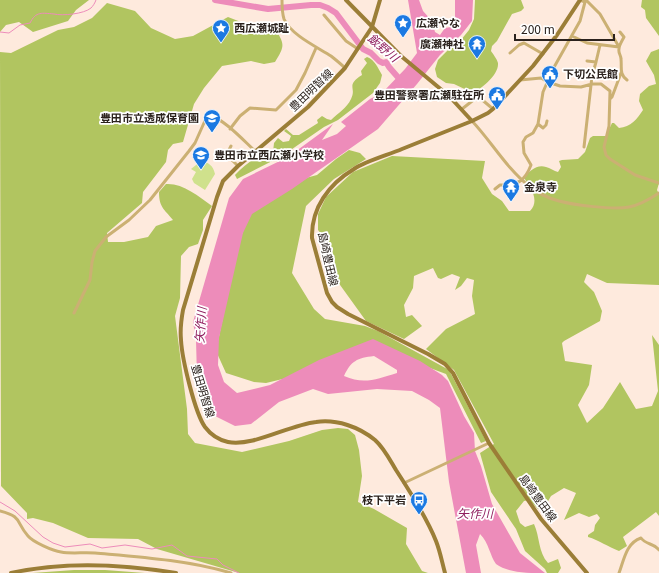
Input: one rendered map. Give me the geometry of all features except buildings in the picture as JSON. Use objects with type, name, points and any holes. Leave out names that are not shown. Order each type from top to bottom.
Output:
[{"type":"main road","points":[[346,0],[401,56],[449,96],[472,121]]},
{"type":"main road","name":"豊田明智線","points":[[380,0],[368,35],[345,68],[308,107],[255,151],[223,181],[216,197],[183,310],[180,325],[181,346],[195,403],[204,426],[210,433],[218,438],[228,442],[243,442],[311,422],[324,421],[341,423],[361,430],[376,441],[386,453],[404,483],[435,540],[445,573]]},
{"type":"main road","name":"島崎豊田線","points":[[580,0],[557,36],[543,54],[493,109],[472,121],[354,168],[327,190],[320,201],[313,222],[312,238],[327,294],[332,302],[348,314],[445,364],[456,378],[487,443],[541,519],[587,573]]},
{"type":"main road","points":[[11,573],[46,568],[87,565],[138,568],[176,573]]},
{"type":"street","points":[[580,0],[586,1],[600,14],[619,47]]},
{"type":"street","points":[[282,1],[283,17],[288,24],[301,37],[345,68]]},
{"type":"street","points":[[495,189],[500,185],[513,185],[519,183],[528,174],[531,165],[524,153],[523,142],[526,137],[533,133],[538,124],[543,92],[580,21],[586,1]]},
{"type":"street","points":[[324,16],[346,41],[359,49]]},
{"type":"street","points":[[610,99],[621,73],[621,59],[618,51],[624,37],[620,32]]},
{"type":"street","points":[[572,36],[587,43],[619,47]]},
{"type":"street","points":[[510,53],[518,45],[524,43],[543,54]]},
{"type":"street","points":[[584,147],[592,84],[600,45]]},
{"type":"street","points":[[230,129],[240,116],[250,108],[273,110],[296,90],[316,48]]},
{"type":"street","points":[[586,60],[596,62]]},
{"type":"street","points":[[621,73],[627,80]]},
{"type":"street","points":[[520,80],[538,77],[560,86],[581,87],[592,84],[602,84],[610,91],[609,126],[604,147],[606,155],[635,175],[659,183]]},
{"type":"street","points":[[462,109],[476,98],[480,98],[493,109]]},
{"type":"street","points":[[74,313],[90,280],[92,262],[96,251],[106,237],[129,220],[150,200],[192,147],[208,114],[230,129],[255,151]]},
{"type":"street","points":[[472,121],[522,179],[539,193],[554,200],[605,208],[629,207],[650,200],[659,193]]},
{"type":"street","points":[[538,124],[543,128],[547,121]]},
{"type":"street","points":[[232,146],[228,152],[228,156],[238,166]]},
{"type":"street","points":[[404,483],[487,443]]},
{"type":"street","points":[[0,511],[13,515],[20,522],[29,537],[60,552],[91,552],[135,556],[210,567],[231,573]]},
{"type":"street","points":[[619,573],[631,543],[636,540],[640,538],[645,543],[655,546],[659,550]]},
{"type":"green space","points":[[0,0],[89,0],[76,10],[68,21],[33,32],[19,22],[6,25],[0,32]]},
{"type":"green space","points":[[475,0],[521,0],[524,8],[521,11],[512,14],[497,41],[492,46],[491,51],[498,63],[496,72],[481,88],[473,93],[454,84],[446,83],[437,77],[435,69],[438,60],[448,50],[456,46],[469,30],[474,19]]},
{"type":"green space","points":[[642,0],[659,0],[659,36],[646,18],[645,10],[641,7]]},
{"type":"green space","points":[[107,3],[135,11],[151,28],[175,39],[193,36],[228,17],[246,24],[274,27],[282,41],[281,52],[275,62],[264,64],[251,61],[222,66],[204,88],[194,104],[183,142],[173,144],[168,150],[166,162],[143,192],[142,203],[107,233],[108,242],[124,242],[148,237],[156,226],[173,220],[163,208],[160,201],[159,192],[166,184],[172,184],[184,188],[196,194],[212,206],[203,220],[203,230],[198,244],[189,247],[181,256],[180,298],[175,316],[187,409],[188,434],[195,443],[242,452],[289,441],[322,430],[338,428],[348,429],[355,435],[359,450],[362,476],[358,502],[374,509],[407,528],[406,544],[422,571],[428,573],[239,573],[157,549],[138,539],[88,538],[53,523],[33,518],[27,519],[27,513],[1,486],[0,52],[11,53],[58,30],[74,27],[92,18]]},
{"type":"green space","points":[[659,49],[659,183],[657,190],[659,194],[659,285],[607,283],[587,274],[584,282],[594,292],[602,311],[600,321],[562,343],[565,361],[592,365],[589,385],[578,405],[587,423],[603,408],[620,382],[636,409],[652,406],[658,391],[652,335],[659,345],[659,516],[656,512],[623,537],[627,546],[619,551],[588,537],[588,535],[594,531],[595,525],[600,518],[597,514],[589,517],[579,513],[564,520],[576,493],[564,488],[551,496],[547,503],[538,509],[529,500],[524,501],[516,511],[520,523],[525,527],[534,524],[542,554],[545,559],[548,563],[558,559],[561,568],[558,573],[547,573],[545,569],[525,551],[516,529],[491,492],[480,453],[494,444],[454,370],[426,349],[446,329],[475,314],[472,296],[474,280],[467,278],[461,286],[455,290],[460,277],[452,274],[441,279],[438,278],[433,268],[414,276],[413,288],[404,305],[406,317],[412,315],[422,326],[404,339],[366,321],[330,271],[329,262],[333,249],[318,230],[318,214],[326,197],[353,172],[392,156],[485,161],[482,178],[492,194],[502,201],[509,211],[530,211],[533,207],[534,199],[532,190],[524,178],[528,173],[539,166],[548,167],[558,172],[561,167],[559,161],[578,159],[585,152],[590,138],[593,136],[606,136],[612,123],[619,128],[627,126],[633,122],[643,110],[639,101],[640,94],[649,86],[656,84],[654,75],[646,61],[651,52]]},
{"type":"green space","points":[[367,57],[374,62],[382,75],[380,83],[373,93],[338,120],[324,127],[282,156],[237,179],[235,175],[248,163],[257,157],[273,152],[274,143],[278,138],[283,142],[289,141],[291,136],[284,131],[286,129],[293,135],[299,135],[318,123],[317,120],[322,116],[331,120],[342,110],[351,99],[353,84],[362,75],[361,71],[367,63],[364,59]]},
{"type":"green space","points":[[349,150],[360,153],[366,159],[334,179],[306,206],[292,273],[314,309],[325,319],[365,326],[378,331],[449,370],[486,441],[481,443],[446,374],[414,362],[376,342],[291,377],[266,383],[254,382],[226,373],[216,351],[238,245],[252,207],[302,179],[317,175]]},
{"type":"green space","points":[[201,161],[210,165],[215,174],[205,190],[194,183],[192,179],[196,172],[191,169]]},
{"type":"green space","points":[[74,570],[105,570],[145,573],[32,573]]},
{"type":"water","name":"矢作川","points":[[408,0],[419,0],[423,11],[432,21],[435,32],[440,35],[445,28],[451,27],[455,23],[455,0],[473,0],[472,21],[461,35],[440,55],[378,129],[292,189],[252,214],[243,233],[219,338],[218,365],[224,382],[237,393],[270,385],[319,360],[373,339],[420,361],[442,375],[448,381],[464,416],[474,433],[475,451],[492,504],[520,553],[545,573],[519,572],[506,569],[496,564],[480,534],[476,545],[481,573],[466,573],[449,482],[440,408],[429,400],[412,391],[377,389],[328,394],[313,389],[279,402],[251,424],[235,426],[215,416],[206,389],[197,377],[196,340],[193,322],[229,198],[243,179],[288,157],[333,124],[322,140],[337,134],[346,126],[341,122],[370,99],[382,93],[405,69],[417,53]],"holes":[[[374,356],[397,370],[397,373],[364,381],[351,379],[344,376],[349,367],[355,361]]]},
{"type":"waterway","points":[[0,32],[9,33],[20,25],[30,23],[35,16],[40,14],[46,13],[67,15],[83,12],[91,8],[96,0]]},
{"type":"waterway","name":"飯野川","points":[[215,0],[268,9],[311,5],[320,5],[328,8],[336,13],[363,49],[371,53],[379,61],[383,63],[386,62],[403,83]]},
{"type":"waterway","points":[[0,502],[15,511],[43,537],[53,543],[65,547],[90,544],[102,548],[125,545],[152,549],[172,545],[187,556],[217,559],[223,565],[239,573]]},
{"type":"place","name":"広瀬やな","points":[[403,38]]},
{"type":"place","name":"西広瀬城趾","points":[[221,43]]},
{"type":"place","name":"廣瀬神社","points":[[477,59]]},
{"type":"place","name":"下切公民館","points":[[550,89]]},
{"type":"place","name":"豊田警察署広瀬駐在所","points":[[497,110]]},
{"type":"place","name":"豊田市立透成保育園","points":[[212,133]]},
{"type":"place","name":"豊田市立西広瀬小学校","points":[[201,170]]},
{"type":"place","name":"金泉寺","points":[[511,202]]},
{"type":"place","name":"枝下平岩","points":[[419,515]]}]
